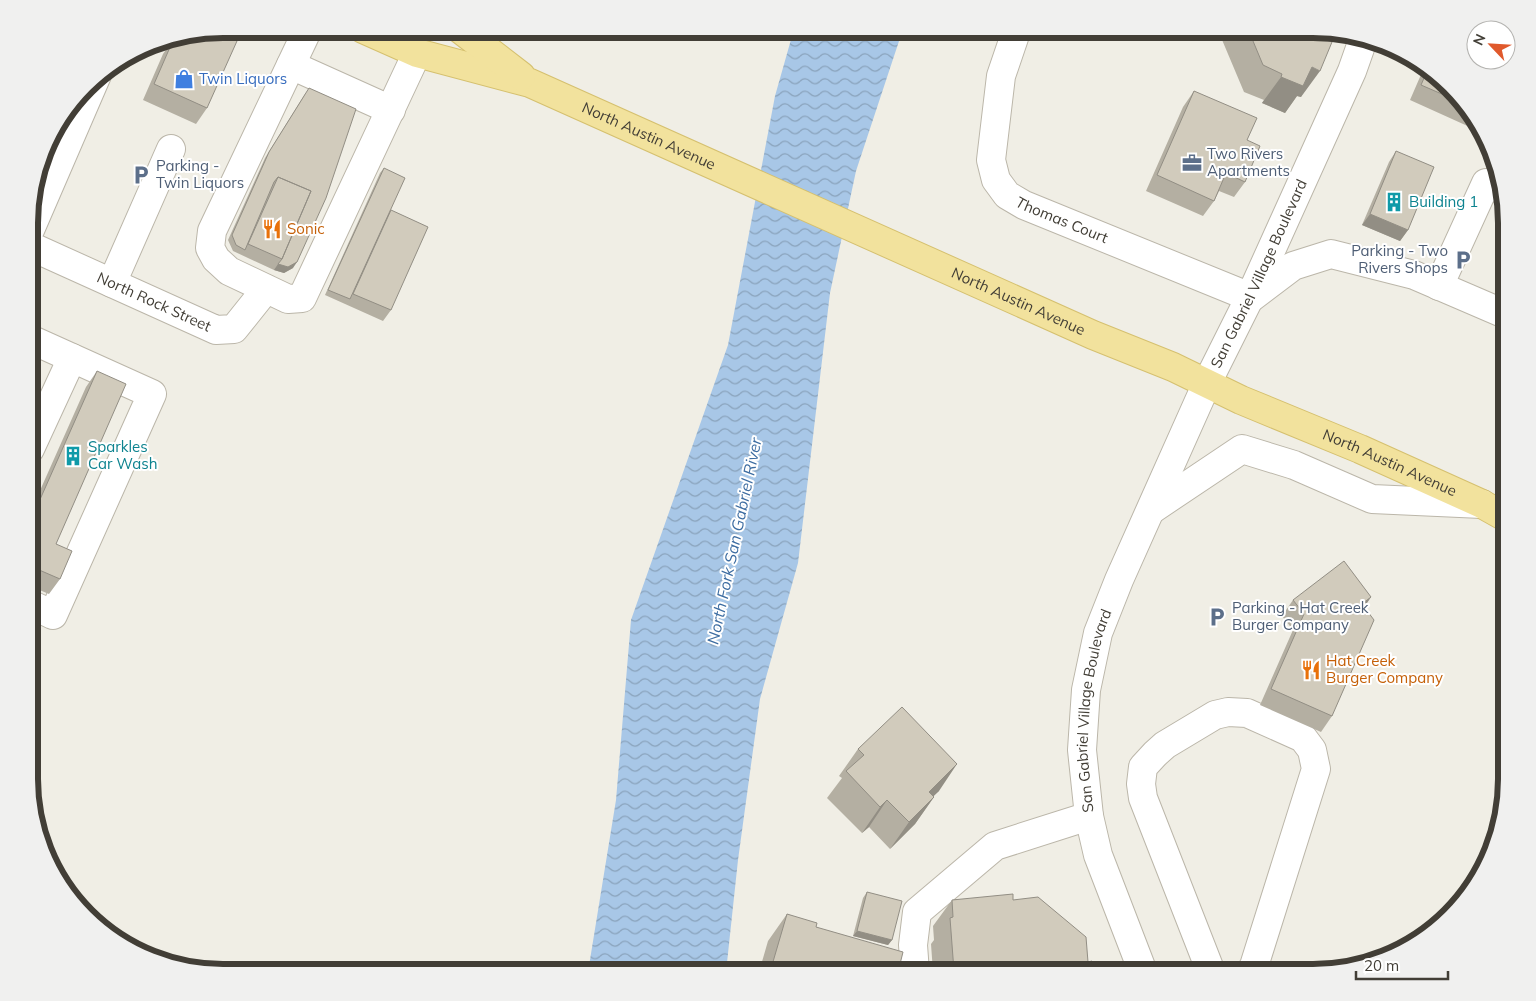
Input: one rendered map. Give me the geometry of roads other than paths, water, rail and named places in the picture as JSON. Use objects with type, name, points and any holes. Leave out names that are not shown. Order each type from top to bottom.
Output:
[{"type":"main road","name":"North Austin Avenue","points":[[383,38],[417,53],[530,83],[1093,335],[1173,367],[1241,400],[1360,449],[1498,513]]},
{"type":"main road","name":"North Austin Avenue","points":[[472,38],[530,83]]},
{"type":"street","points":[[304,38],[212,231],[210,248],[216,259],[229,271],[288,300],[302,298],[417,53]]},
{"type":"street","name":"Thomas Court","points":[[1014,38],[1001,76],[991,160],[996,180],[1007,195],[1024,205],[1250,297]]},
{"type":"street","name":"San Gabriel Village Boulevard","points":[[1140,964],[1098,855],[1089,816],[1082,750],[1086,690],[1098,633],[1150,510],[1207,383],[1250,297],[1352,72],[1362,44]]},
{"type":"street","points":[[291,65],[391,110]]},
{"type":"street","points":[[38,211],[88,96]]},
{"type":"street","points":[[112,283],[171,149]]},
{"type":"street","points":[[1439,286],[1486,183],[1495,187]]},
{"type":"street","name":"North Rock Street","points":[[38,250],[216,330],[234,329],[266,289]]},
{"type":"street","points":[[1250,297],[1293,266],[1331,254],[1414,275],[1498,311]]},
{"type":"street","points":[[38,343],[152,394],[53,615],[38,608]]},
{"type":"street","points":[[38,432],[72,358]]},
{"type":"street","points":[[1150,510],[1242,449],[1294,465],[1372,500],[1482,504]]},
{"type":"street","points":[[1208,964],[1142,798],[1141,784],[1143,768],[1165,745],[1215,715],[1228,712],[1247,713],[1303,738],[1312,750],[1316,769],[1255,964]]},
{"type":"street","points":[[914,964],[913,945],[917,912],[995,846],[1089,816]]},
{"type":"water","name":"North Fork San Gabriel River","points":[[791,38],[900,38],[856,171],[830,293],[798,563],[760,699],[738,860],[727,964],[589,964],[616,800],[631,620],[728,345],[775,96]]},
{"type":"place","name":"Twin Liquors","points":[[184,79]]},
{"type":"place","name":"Two Rivers Apartments","points":[[1192,163]]},
{"type":"place","name":"Parking - Twin Liquors","points":[[141,175]]},
{"type":"place","name":"Building 1","points":[[1394,202]]},
{"type":"place","name":"Sonic","points":[[272,229]]},
{"type":"place","name":"Parking - Two Rivers Shops","points":[[1463,260]]},
{"type":"place","name":"Sparkles Car Wash","points":[[73,456]]},
{"type":"place","name":"Parking - Hat Creek Burger Company","points":[[1217,617]]},
{"type":"place","name":"Hat Creek Burger Company","points":[[1311,670]]}]
